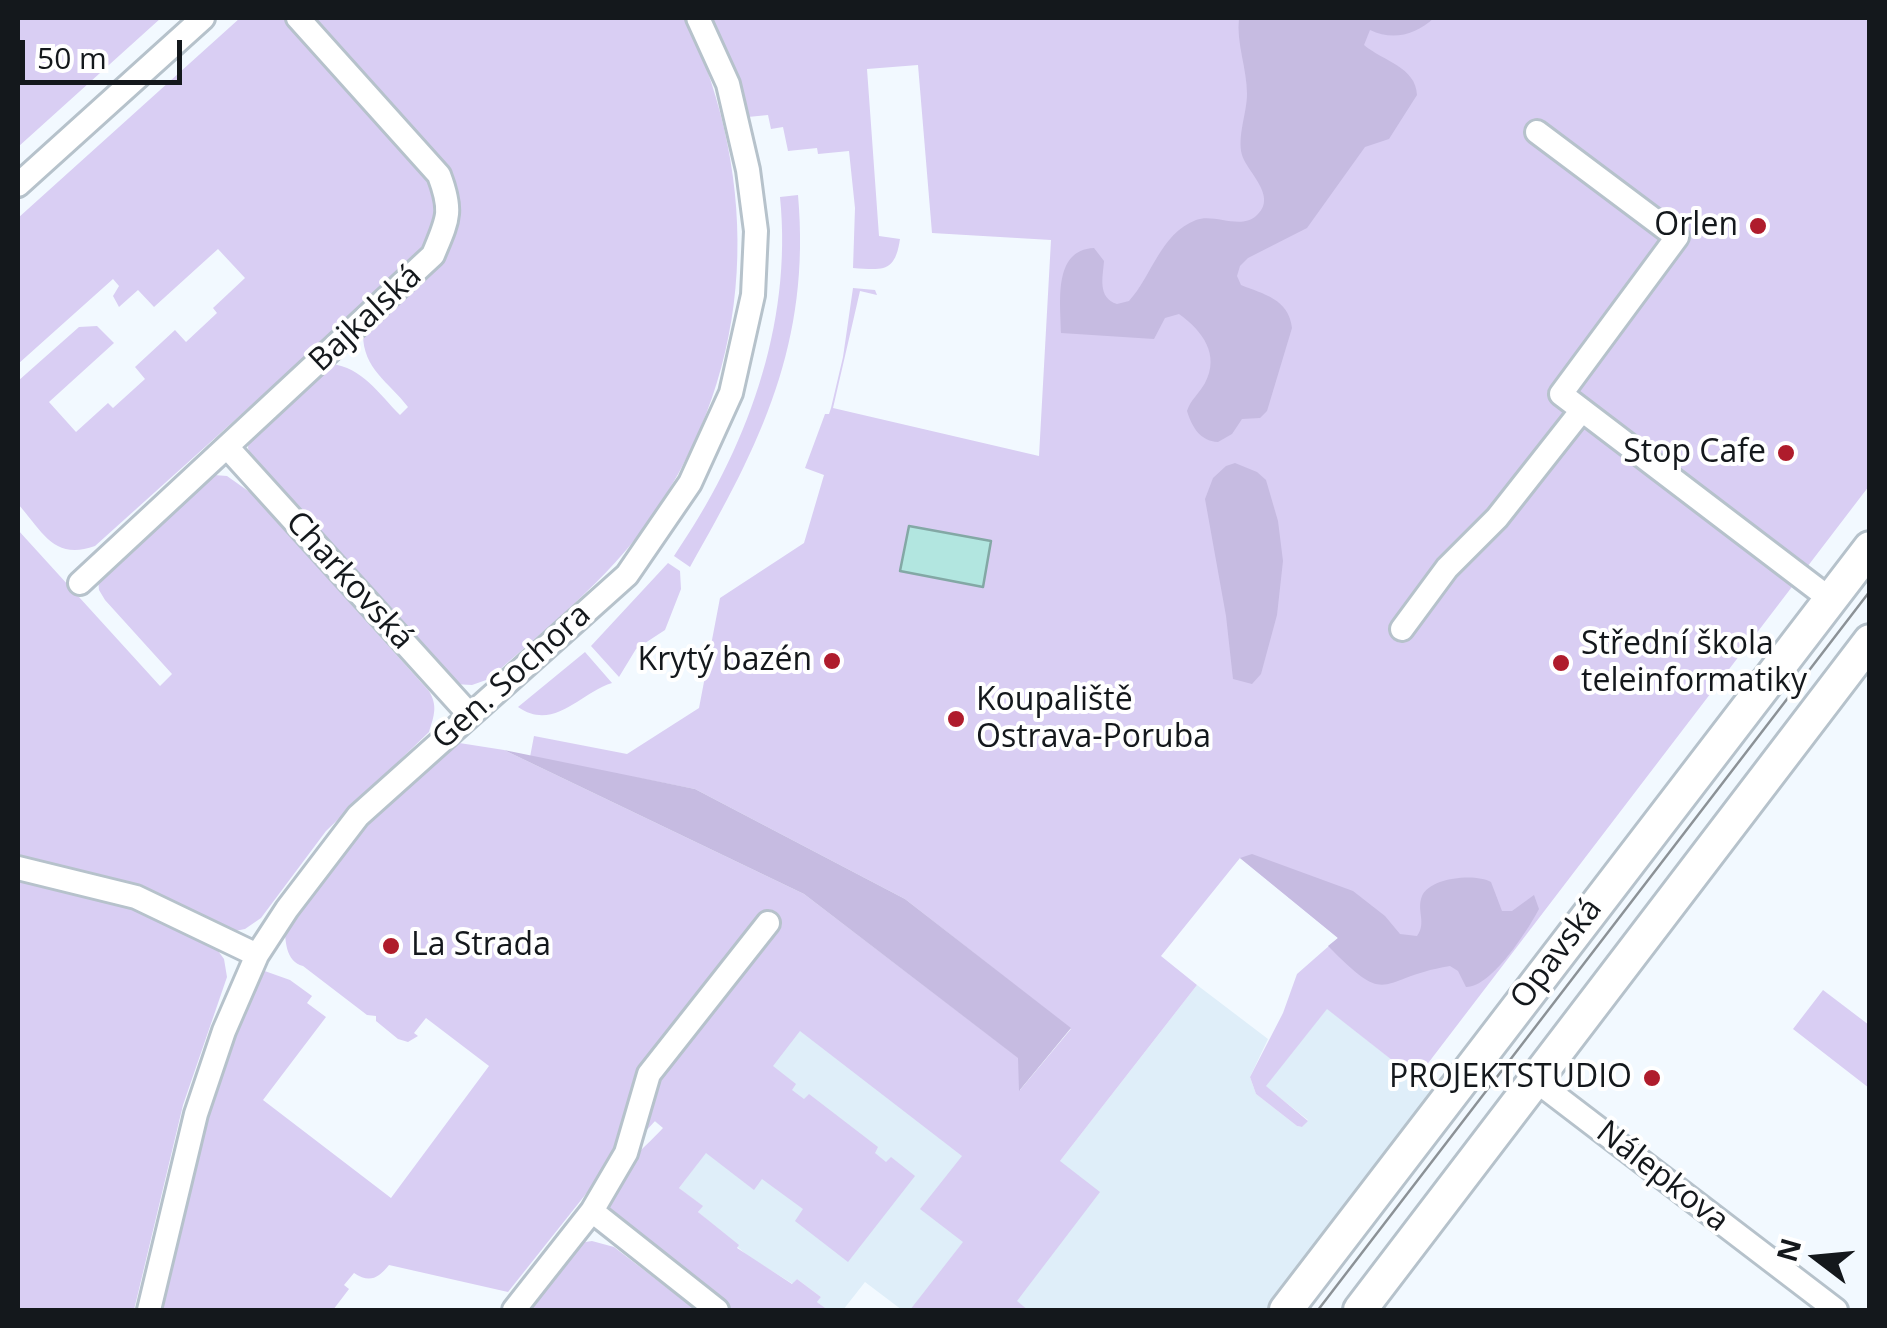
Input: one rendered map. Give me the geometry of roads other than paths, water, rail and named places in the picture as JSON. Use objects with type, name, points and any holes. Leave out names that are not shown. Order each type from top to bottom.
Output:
[{"type":"main road","name":"Opavská","points":[[1286,1310],[1870,548]]},
{"type":"main road","name":"Opavská","points":[[1360,1310],[1870,642]]},
{"type":"street","points":[[18,184],[203,18]]},
{"type":"street","name":"Bajkalská","points":[[80,583],[434,255],[450,204],[439,174],[298,18]]},
{"type":"street","name":"Gen. Sochora","points":[[149,1310],[196,1114],[224,1031],[257,956],[287,909],[358,816],[627,575],[690,483],[731,392],[753,295],[756,230],[748,170],[728,84],[698,18]]},
{"type":"street","points":[[1537,132],[1676,237],[1561,394],[1830,599]]},
{"type":"street","points":[[1402,629],[1447,568],[1497,518],[1582,410]]},
{"type":"street","name":"Charkovská","points":[[228,448],[469,714]]},
{"type":"street","points":[[18,868],[136,898],[257,956]]},
{"type":"street","points":[[514,1310],[592,1211],[626,1154],[649,1074],[768,922]]},
{"type":"street","name":"Nálepkova","points":[[1535,1080],[1836,1310]]},
{"type":"street","points":[[592,1211],[717,1310]]},
{"type":"tram line","points":[[1318,1310],[1870,591]]},
{"type":"place","name":"Orlen","points":[[1758,226]]},
{"type":"place","name":"Stop Cafe","points":[[1786,453]]},
{"type":"place","name":"Krytý bazén","points":[[832,661]]},
{"type":"place","name":"Střední škola teleinformatiky","points":[[1561,663]]},
{"type":"place","name":"Koupaliště Ostrava-Poruba","points":[[956,719]]},
{"type":"place","name":"La Strada","points":[[391,946]]},
{"type":"place","name":"PROJEKTSTUDIO","points":[[1652,1078]]}]
